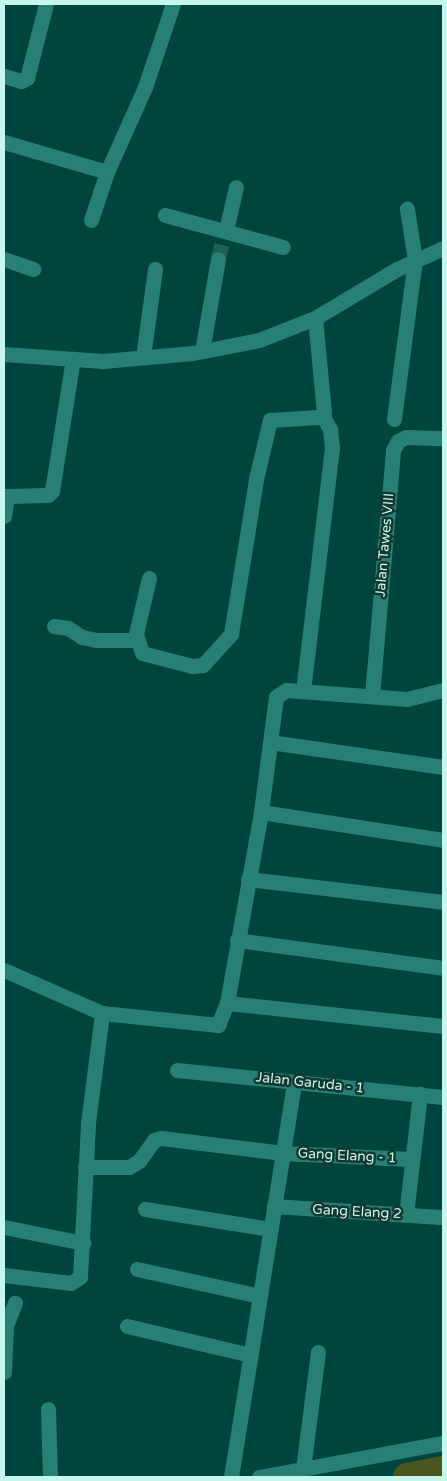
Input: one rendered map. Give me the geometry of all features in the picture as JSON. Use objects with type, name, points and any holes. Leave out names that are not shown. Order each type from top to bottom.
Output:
[{"type":"street","points":[[4,76],[21,81],[27,78],[46,4]]},
{"type":"street","points":[[91,220],[107,172],[145,87],[173,4]]},
{"type":"street","points":[[4,142],[107,172]]},
{"type":"street","points":[[226,230],[236,187]]},
{"type":"street","points":[[394,419],[414,260],[407,209]]},
{"type":"street","points":[[165,215],[283,247]]},
{"type":"street","points":[[4,354],[73,360],[143,357],[202,351],[259,340],[315,318],[414,260],[443,248]]},
{"type":"street","points":[[4,259],[33,269]]},
{"type":"street","points":[[202,351],[218,259]]},
{"type":"street","points":[[143,357],[155,269]]},
{"type":"street","points":[[315,318],[325,408],[322,415]]},
{"type":"street","points":[[4,516],[7,496],[48,495],[52,490],[73,360]]},
{"type":"street","points":[[149,578],[137,640],[142,653],[192,666],[203,664],[228,641],[235,621],[256,479],[268,422],[275,417],[322,415]]},
{"type":"street","points":[[304,691],[332,448],[330,429],[322,415]]},
{"type":"street","name":"Jalan Tawes VIII","points":[[372,696],[393,450],[398,441],[406,437],[443,438]]},
{"type":"street","points":[[54,626],[68,628],[82,637],[96,640],[137,640]]},
{"type":"street","points":[[4,970],[102,1013],[212,1026],[221,1022],[227,1003],[260,812],[276,697],[286,690],[407,699],[443,685]]},
{"type":"street","points":[[270,742],[443,767]]},
{"type":"street","points":[[260,812],[443,840]]},
{"type":"street","points":[[248,878],[443,902]]},
{"type":"street","points":[[237,940],[443,968]]},
{"type":"street","points":[[227,1003],[443,1026]]},
{"type":"street","points":[[4,1275],[77,1282],[83,1243],[85,1167],[102,1013]]},
{"type":"street","name":"Jalan Garuda - 1","points":[[177,1070],[443,1097]]},
{"type":"street","points":[[231,1477],[294,1082]]},
{"type":"street","points":[[406,1215],[420,1094]]},
{"type":"street","name":"Gang Elang - 1","points":[[85,1167],[129,1167],[139,1160],[154,1140],[161,1138],[283,1153],[411,1159]]},
{"type":"street","name":"Gang Elang 2","points":[[274,1206],[440,1217]]},
{"type":"street","points":[[145,1209],[270,1229]]},
{"type":"street","points":[[4,1227],[83,1243]]},
{"type":"street","points":[[137,1269],[260,1296]]},
{"type":"street","points":[[4,1372],[5,1326],[15,1303]]},
{"type":"street","points":[[127,1326],[251,1355]]},
{"type":"street","points":[[303,1469],[318,1352]]},
{"type":"street","points":[[48,1409],[50,1477]]},
{"type":"street","points":[[259,1477],[443,1443]]},
{"type":"waterway","points":[[407,1477],[443,1470]]},
{"type":"tunnel","points":[[218,259],[226,230]]}]
